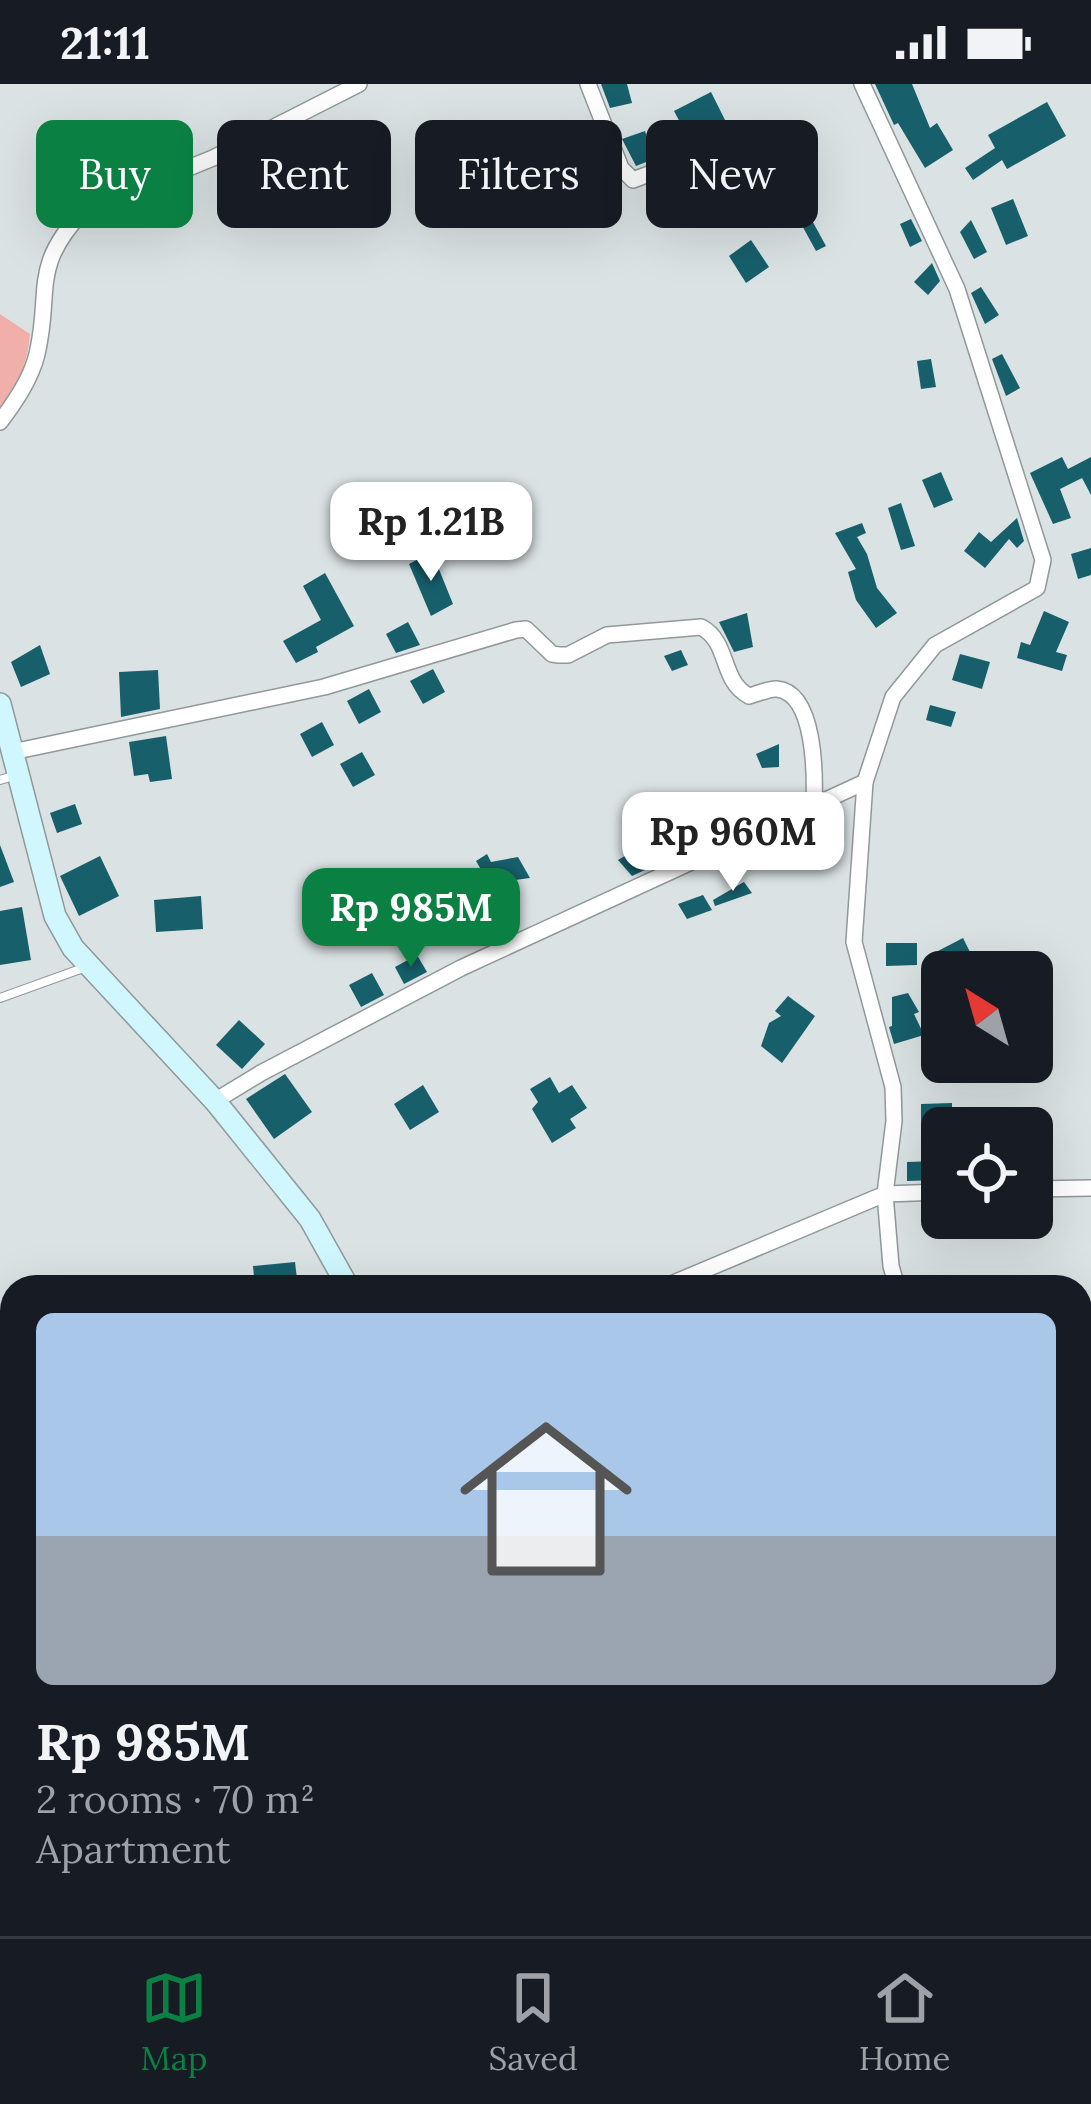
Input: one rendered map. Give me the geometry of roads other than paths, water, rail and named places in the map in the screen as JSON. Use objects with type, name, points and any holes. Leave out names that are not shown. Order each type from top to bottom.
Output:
[{"type":"street","points":[[0,422],[18,398],[37,355],[45,267],[83,211],[213,158],[359,84]]},
{"type":"street","points":[[588,84],[621,169],[633,181],[646,176]]},
{"type":"street","points":[[862,84],[957,289],[1042,560],[1036,588],[935,645],[893,697],[865,782],[854,942],[892,1087],[894,1120],[886,1194],[895,1275]]},
{"type":"street","points":[[10,769],[516,630],[526,629],[559,656],[607,635],[701,627],[718,642],[738,691],[749,696],[776,688],[805,712],[815,764],[814,804]]},
{"type":"street","points":[[0,704],[10,769],[55,916],[87,966],[215,1101],[310,1219],[341,1275]]},
{"type":"street","points":[[215,1101],[461,968],[865,782]]},
{"type":"street","points":[[1053,1189],[1091,1188]]},
{"type":"street","points":[[693,1275],[886,1194],[921,1193]]},
{"type":"lane","points":[[0,998],[87,966]]}]
